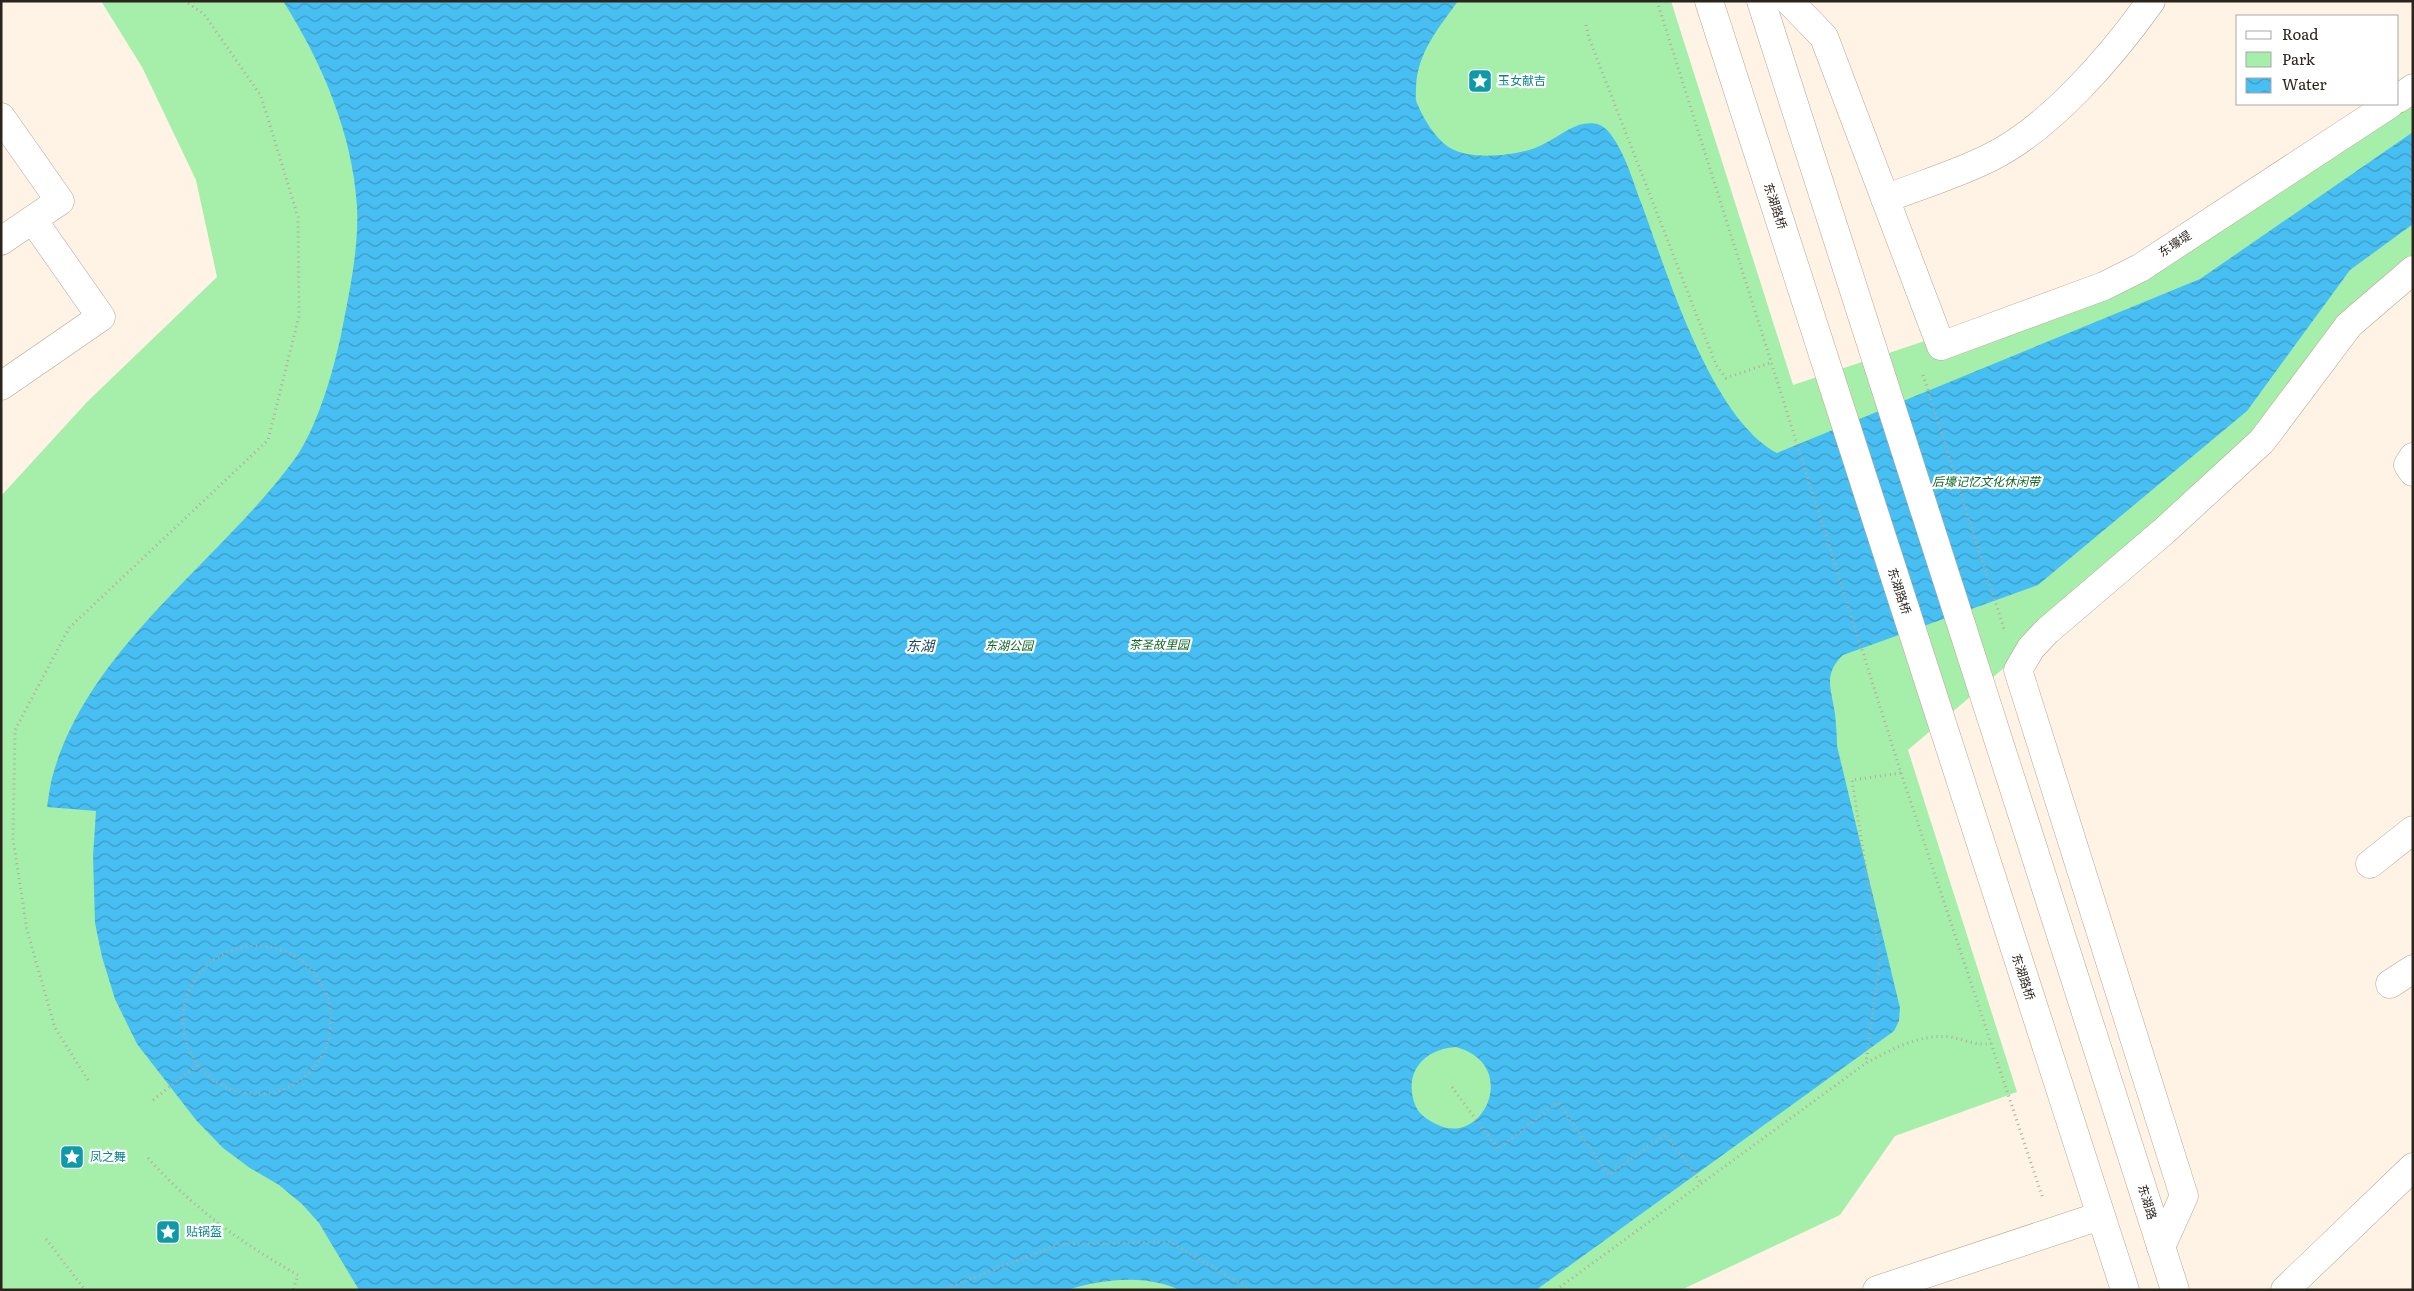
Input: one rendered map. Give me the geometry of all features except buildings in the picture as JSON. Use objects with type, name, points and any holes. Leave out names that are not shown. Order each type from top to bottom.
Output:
[{"type":"main road","name":"东湖路桥","points":[[1709,1],[2100,1216]]},
{"type":"main road","name":"东湖路","points":[[1761,1],[2175,1290]]},
{"type":"main road","points":[[1789,1],[1824,37],[1885,199],[1991,157],[2028,134],[2072,94],[2125,37],[2151,1]]},
{"type":"main road","points":[[2399,98],[2413,88]]},
{"type":"main road","name":"东壕堤","points":[[1885,199],[1941,346],[2104,286],[2140,268],[2388,105]]},
{"type":"main road","points":[[1,117],[60,201],[1,241]]},
{"type":"main road","points":[[1,386],[101,317],[33,220]]},
{"type":"main road","points":[[2160,1246],[2184,1196],[2018,670],[2031,648],[2047,631],[2164,532],[2262,441],[2349,325],[2413,270]]},
{"type":"main road","points":[[2413,457],[2408,465],[2413,472]]},
{"type":"main road","points":[[2370,864],[2413,830]]},
{"type":"main road","points":[[2390,984],[2413,968]]},
{"type":"main road","points":[[2285,1290],[2413,1167]]},
{"type":"main road","points":[[1877,1290],[2100,1216],[2125,1290]]},
{"type":"path","points":[[88,1080],[55,1028],[27,930],[12,839],[15,730],[69,628],[268,440],[299,316],[298,217],[261,96],[204,14],[185,1]]},
{"type":"path","points":[[1657,1],[1901,773],[2054,1232]]},
{"type":"path","points":[[1586,25],[1589,38],[1716,365],[1726,378],[1770,363]]},
{"type":"path","points":[[1922,372],[2001,619]]},
{"type":"path","points":[[1866,1063],[1880,959],[1852,780],[1901,773]]},
{"type":"path","points":[[244,944],[282,949],[315,973],[332,1009],[328,1043],[309,1075],[269,1094],[226,1089],[197,1064],[183,1030],[186,998],[207,962],[244,944]]},
{"type":"path","points":[[1556,1290],[1866,1063],[1901,1046],[1931,1037],[1951,1037],[1983,1046],[1991,1043]]},
{"type":"path","points":[[153,1100],[197,1064]]},
{"type":"path","points":[[1452,1087],[1498,1149],[1558,1102],[1609,1175],[1666,1134],[1701,1183]]},
{"type":"path","points":[[148,1158],[169,1181],[216,1223],[298,1275],[293,1290]]},
{"type":"path","points":[[46,1239],[85,1290]]},
{"type":"path","points":[[942,1290],[1060,1244],[1170,1242],[1251,1290]]},
{"type":"green space","name":"东湖","points":[[101,1],[1671,1],[1793,385],[2119,276],[2376,105],[2399,105],[2399,89],[2413,80],[2413,275],[2198,502],[1908,750],[2017,1092],[1895,1136],[1840,1215],[1681,1290],[1,1290],[1,496],[87,402],[217,277],[196,180],[142,67]]},
{"type":"water","name":"东湖","points":[[283,1],[1458,1],[1424,52],[1417,75],[1416,101],[1429,126],[1442,142],[1456,151],[1466,154],[1490,156],[1535,148],[1582,124],[1590,123],[1604,127],[1619,147],[1628,166],[1678,304],[1712,377],[1732,409],[1753,435],[1777,453],[2200,279],[2413,132],[2413,224],[2350,270],[2247,411],[2038,585],[1843,655],[1837,662],[1832,669],[1830,683],[1835,714],[1837,746],[1900,1008],[1899,1021],[1894,1031],[1536,1290],[1180,1290],[1152,1282],[1124,1280],[1095,1283],[1067,1290],[359,1290],[319,1223],[302,1204],[279,1185],[250,1168],[223,1148],[196,1120],[137,1044],[115,999],[102,957],[95,923],[93,856],[96,811],[47,807],[54,771],[72,726],[97,684],[127,644],[160,606],[264,497],[294,460],[310,433],[329,383],[341,335],[353,271],[357,207],[349,153],[342,126],[322,74],[297,24]],"holes":[[[1456,1047],[1476,1057],[1487,1070],[1491,1086],[1488,1102],[1480,1115],[1468,1125],[1453,1129],[1436,1124],[1422,1115],[1416,1107],[1412,1095],[1412,1084],[1418,1065],[1434,1053]]]},
{"type":"place","name":"玉女献吉","points":[[1480,81]]},
{"type":"place","name":"凤之舞","points":[[72,1157]]},
{"type":"place","name":"贴锅盔","points":[[168,1232]]},
{"type":"park label","name":"后壕记忆文化休闲带","points":[[1986,482]]},
{"type":"park label","name":"茶圣故里园","points":[[1159,645]]},
{"type":"park label","name":"东湖公园","points":[[1009,646]]}]
